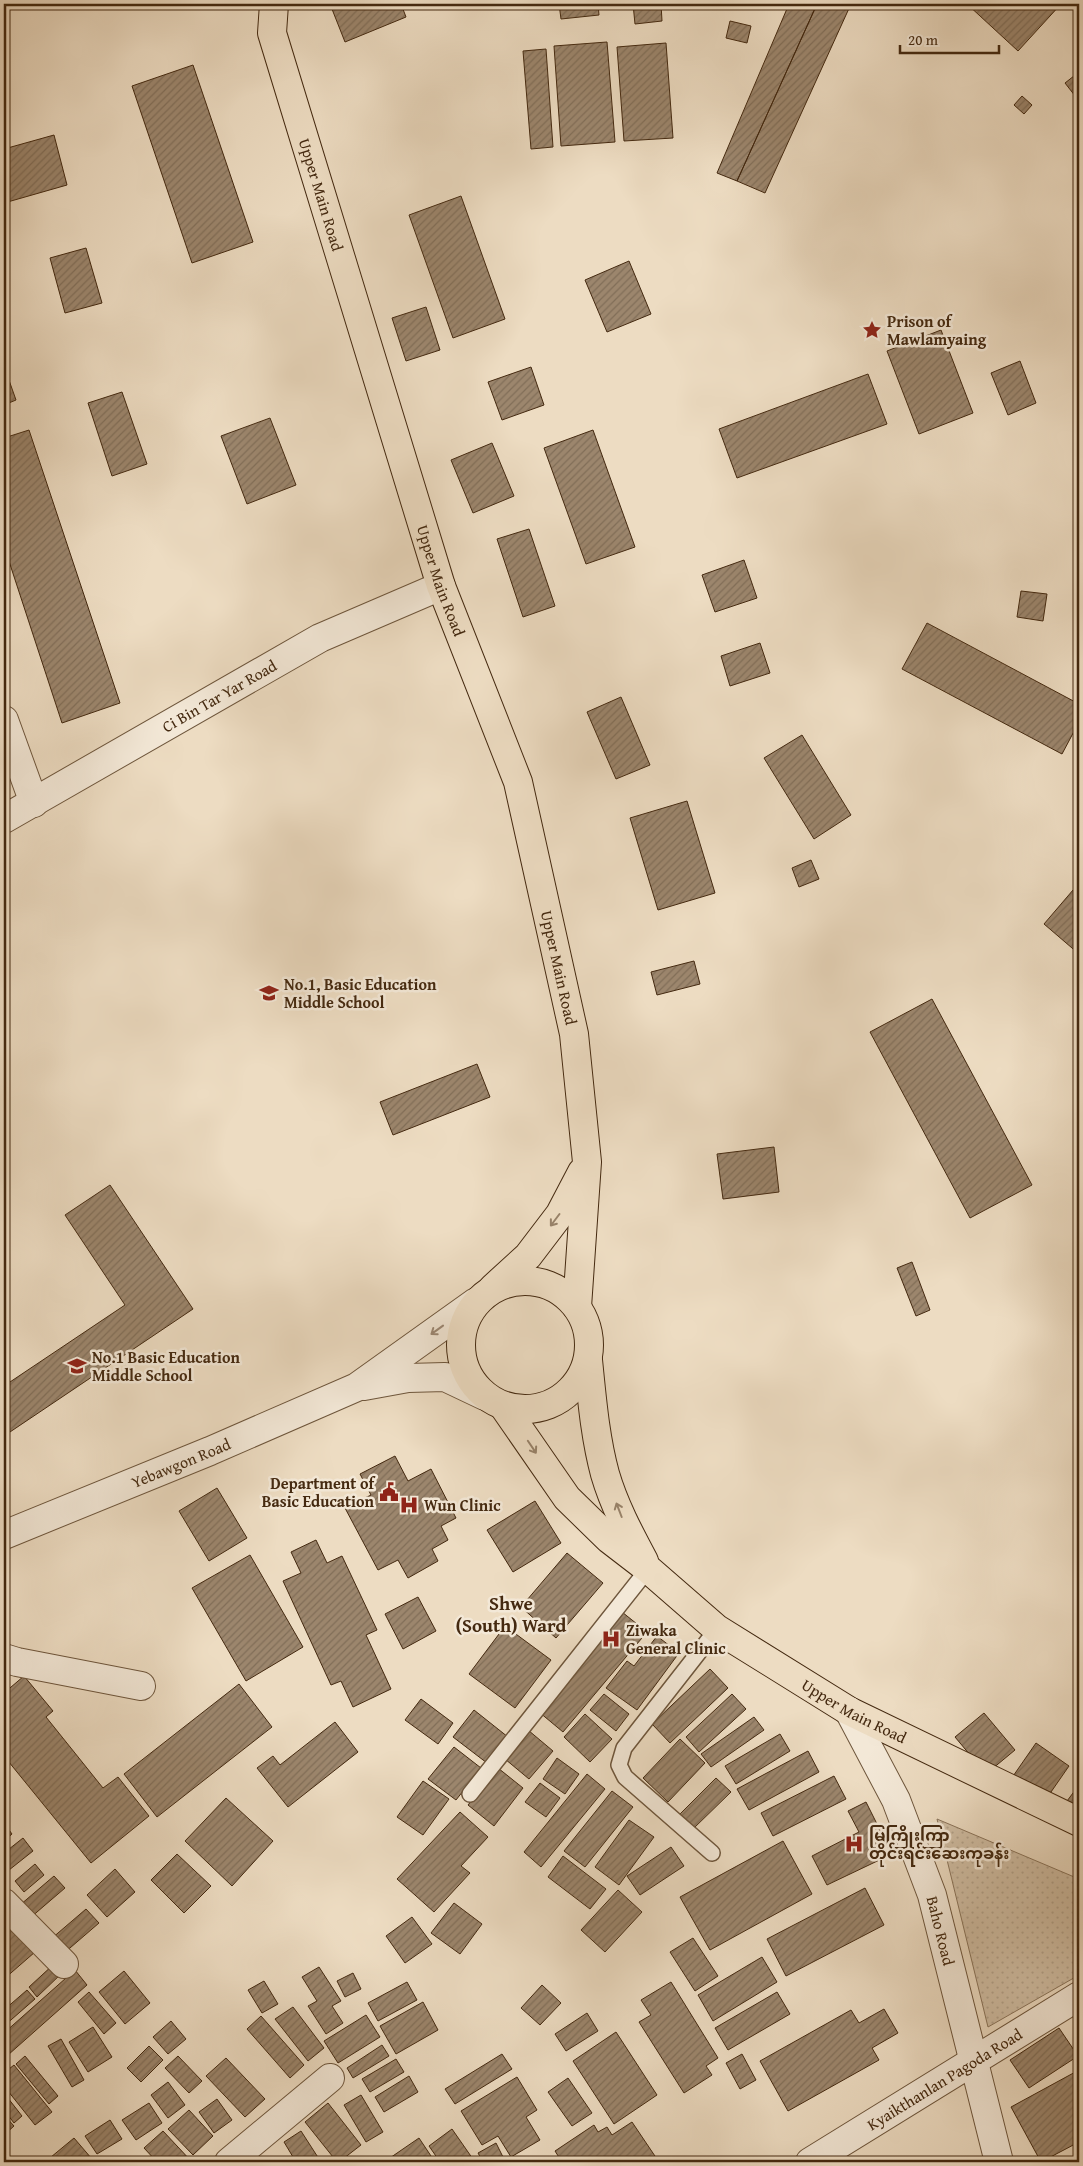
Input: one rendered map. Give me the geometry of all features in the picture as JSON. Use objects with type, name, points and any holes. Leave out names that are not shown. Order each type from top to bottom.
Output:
[{"type":"main road","name":"Upper Main Road","points":[[274,4],[272,33],[441,586],[518,782],[574,1034],[587,1162],[577,1307]]},
{"type":"main road","points":[[587,1162],[560,1214],[528,1256],[485,1295],[465,1320],[460,1340],[462,1362],[471,1381],[495,1401],[525,1410],[546,1406],[565,1396],[579,1380],[588,1360]]},
{"type":"main road","points":[[485,1295],[515,1281],[539,1282],[560,1290],[577,1307],[586,1323],[590,1342],[588,1360],[594,1426],[605,1475],[624,1523],[648,1569]]},
{"type":"main road","name":"Upper Main Road","points":[[495,1401],[566,1498],[609,1539],[648,1569],[717,1629],[849,1712],[1079,1822]]},
{"type":"street","name":"Ci Bin Tar Yar Road","points":[[4,819],[320,638],[441,586]]},
{"type":"street","points":[[4,720],[34,803]]},
{"type":"street","points":[[357,1387],[485,1295]]},
{"type":"street","points":[[357,1387],[408,1378],[445,1377],[495,1401]]},
{"type":"street","name":"Yebawgon Road","points":[[4,1535],[210,1451],[357,1387]]},
{"type":"street","points":[[4,1658],[141,1686]]},
{"type":"street","name":"Baho Road","points":[[849,1712],[896,1800],[932,1895],[975,2059],[998,2162]]},
{"type":"street","points":[[4,1903],[64,1964]]},
{"type":"street","name":"Kyaikthanlan Pagoda Road","points":[[810,2162],[1079,1996]]},
{"type":"street","points":[[229,2162],[330,2078]]},
{"type":"lane","points":[[470,1794],[648,1569]]},
{"type":"lane","points":[[712,1853],[625,1777],[620,1765],[624,1748],[717,1629]]},
{"type":"shaded area","points":[[937,1819],[1079,1879],[1079,1975],[988,2027]]},
{"type":"building","points":[[330,4],[401,4],[406,17],[345,42]]},
{"type":"building","points":[[559,4],[598,4],[599,15],[561,19]]},
{"type":"building","points":[[633,4],[661,4],[662,21],[635,24]]},
{"type":"building","points":[[789,4],[817,4],[737,181],[717,173]]},
{"type":"building","points":[[817,4],[851,4],[765,193],[737,181]]},
{"type":"building","points":[[967,4],[1061,4],[1018,51]]},
{"type":"building","points":[[730,21],[751,26],[747,43],[726,38]]},
{"type":"building","points":[[607,42],[615,142],[561,146],[554,46]]},
{"type":"building","points":[[666,43],[673,138],[624,141],[617,47]]},
{"type":"building","points":[[546,49],[553,147],[531,149],[523,51]]},
{"type":"building","points":[[193,65],[253,242],[192,263],[132,86]]},
{"type":"building","points":[[1079,72],[1079,101],[1065,83]]},
{"type":"building","points":[[1022,96],[1032,105],[1024,114],[1014,105]]},
{"type":"building","points":[[54,135],[67,185],[4,203],[4,149]]},
{"type":"building","points":[[461,196],[505,319],[453,338],[409,215]]},
{"type":"building","points":[[86,248],[102,303],[65,313],[50,258]]},
{"type":"building","points":[[629,261],[651,314],[607,332],[585,280]]},
{"type":"building","points":[[426,307],[440,350],[406,361],[392,318]]},
{"type":"building","points":[[941,330],[973,413],[919,434],[887,351]]},
{"type":"building","points":[[1020,361],[1036,403],[1008,415],[991,373]]},
{"type":"building","points":[[4,366],[16,400],[4,405]]},
{"type":"building","points":[[531,367],[544,405],[502,420],[488,382]]},
{"type":"building","points":[[868,374],[887,424],[737,478],[719,429]]},
{"type":"building","points":[[122,392],[147,464],[112,476],[88,403]]},
{"type":"building","points":[[270,418],[296,485],[247,504],[221,436]]},
{"type":"building","points":[[29,430],[120,703],[62,723],[4,546],[4,438]]},
{"type":"building","points":[[593,430],[635,547],[586,564],[544,448]]},
{"type":"building","points":[[492,443],[514,496],[473,513],[451,460]]},
{"type":"building","points":[[529,529],[555,606],[523,617],[497,539]]},
{"type":"building","points":[[744,560],[757,598],[715,612],[702,575]]},
{"type":"building","points":[[1021,591],[1047,594],[1043,621],[1017,617]]},
{"type":"building","points":[[927,623],[1079,704],[1079,722],[1062,754],[902,669]]},
{"type":"building","points":[[760,643],[770,673],[730,686],[721,656]]},
{"type":"building","points":[[621,697],[650,765],[616,779],[587,712]]},
{"type":"building","points":[[802,735],[851,815],[814,839],[764,758]]},
{"type":"building","points":[[687,801],[715,893],[658,910],[630,818]]},
{"type":"building","points":[[811,860],[819,879],[799,887],[792,868]]},
{"type":"building","points":[[1079,883],[1079,954],[1044,924]]},
{"type":"building","points":[[694,961],[700,984],[657,995],[651,972]]},
{"type":"building","points":[[932,999],[1032,1185],[970,1218],[870,1032]]},
{"type":"building","points":[[477,1064],[490,1097],[393,1135],[380,1102]]},
{"type":"building","points":[[774,1147],[779,1192],[723,1199],[717,1154]]},
{"type":"building","points":[[110,1185],[193,1309],[4,1436],[4,1386],[125,1305],[65,1215]]},
{"type":"building","points":[[912,1262],[930,1310],[916,1316],[897,1268]]},
{"type":"building","points":[[395,1456],[408,1481],[431,1469],[456,1518],[441,1526],[448,1540],[432,1549],[438,1561],[408,1578],[398,1560],[378,1570],[345,1508],[371,1495],[360,1474]]},
{"type":"building","points":[[217,1488],[247,1538],[209,1561],[179,1511]]},
{"type":"building","points":[[535,1501],[561,1543],[513,1572],[487,1530]]},
{"type":"building","points":[[316,1540],[327,1563],[342,1556],[377,1630],[366,1635],[391,1689],[353,1707],[341,1681],[331,1685],[283,1581],[301,1573],[291,1552]]},
{"type":"building","points":[[567,1553],[603,1583],[556,1638],[521,1607]]},
{"type":"building","points":[[250,1555],[303,1647],[246,1681],[192,1588]]},
{"type":"building","points":[[418,1597],[436,1631],[403,1649],[385,1614]]},
{"type":"building","points":[[622,1612],[647,1632],[563,1732],[539,1712]]},
{"type":"building","points":[[505,1626],[551,1660],[515,1708],[469,1674]]},
{"type":"building","points":[[657,1636],[679,1653],[637,1710],[606,1688],[627,1661],[634,1666]]},
{"type":"building","points":[[710,1669],[728,1688],[670,1743],[652,1724]]},
{"type":"building","points":[[24,1676],[53,1711],[46,1717],[103,1788],[118,1777],[149,1816],[91,1863],[4,1756],[4,1693]]},
{"type":"building","points":[[239,1684],[272,1727],[157,1817],[124,1774]]},
{"type":"building","points":[[604,1694],[629,1714],[616,1731],[590,1710]]},
{"type":"building","points":[[732,1694],[746,1709],[699,1752],[686,1737]]},
{"type":"building","points":[[421,1699],[453,1723],[438,1744],[405,1720]]},
{"type":"building","points":[[474,1710],[508,1737],[487,1763],[453,1737]]},
{"type":"building","points":[[984,1713],[1015,1750],[986,1774],[955,1737]]},
{"type":"building","points":[[585,1714],[612,1739],[590,1762],[564,1737]]},
{"type":"building","points":[[754,1717],[764,1730],[711,1767],[701,1754]]},
{"type":"building","points":[[335,1722],[358,1752],[288,1807],[257,1768],[273,1756],[280,1765]]},
{"type":"building","points":[[528,1730],[553,1751],[529,1779],[505,1759]]},
{"type":"building","points":[[780,1734],[790,1751],[736,1784],[725,1766]]},
{"type":"building","points":[[680,1739],[705,1763],[668,1802],[643,1778]]},
{"type":"building","points":[[1036,1743],[1069,1766],[1042,1805],[1009,1782]]},
{"type":"building","points":[[454,1747],[481,1768],[456,1800],[428,1779]]},
{"type":"building","points":[[808,1751],[819,1772],[749,1810],[737,1789]]},
{"type":"building","points":[[557,1758],[579,1774],[565,1794],[543,1779]]},
{"type":"building","points":[[498,1768],[523,1788],[494,1826],[468,1805]]},
{"type":"building","points":[[587,1774],[605,1789],[541,1867],[524,1852]]},
{"type":"building","points":[[834,1776],[846,1799],[773,1836],[761,1813]]},
{"type":"building","points":[[716,1778],[731,1792],[694,1828],[680,1814]]},
{"type":"building","points":[[423,1781],[449,1799],[423,1835],[397,1817]]},
{"type":"building","points":[[540,1783],[560,1798],[546,1817],[525,1802]]},
{"type":"building","points":[[1079,1785],[1079,1817],[1064,1805]]},
{"type":"building","points":[[612,1791],[633,1807],[585,1867],[564,1851]]},
{"type":"building","points":[[226,1798],[273,1841],[232,1886],[185,1841]]},
{"type":"building","points":[[866,1802],[892,1854],[827,1885],[812,1856],[859,1832],[848,1811]]},
{"type":"building","points":[[460,1812],[488,1837],[461,1866],[470,1873],[434,1912],[397,1879]]},
{"type":"building","points":[[629,1820],[654,1837],[619,1885],[595,1867]]},
{"type":"building","points":[[4,1823],[12,1834],[4,1841]]},
{"type":"building","points":[[23,1838],[33,1851],[4,1874],[4,1853]]},
{"type":"building","points":[[783,1841],[812,1894],[710,1950],[680,1897]]},
{"type":"building","points":[[671,1847],[684,1866],[640,1895],[627,1876]]},
{"type":"building","points":[[177,1854],[211,1886],[184,1913],[151,1880]]},
{"type":"building","points":[[563,1856],[606,1889],[590,1909],[548,1877]]},
{"type":"building","points":[[35,1864],[44,1875],[24,1892],[15,1881]]},
{"type":"building","points":[[115,1869],[135,1892],[107,1917],[87,1895]]},
{"type":"building","points":[[54,1876],[65,1888],[30,1918],[20,1905]]},
{"type":"building","points":[[865,1888],[884,1925],[786,1976],[767,1939]]},
{"type":"building","points":[[618,1890],[642,1912],[605,1952],[581,1930]]},
{"type":"building","points":[[454,1903],[482,1924],[460,1954],[431,1933]]},
{"type":"building","points":[[86,1909],[99,1923],[63,1954],[51,1939]]},
{"type":"building","points":[[412,1917],[432,1944],[405,1963],[386,1936]]},
{"type":"building","points":[[7,1920],[35,1952],[4,1979],[4,1923]]},
{"type":"building","points":[[693,1938],[718,1976],[695,1991],[670,1952]]},
{"type":"building","points":[[762,1957],[777,1982],[713,2021],[698,1995]]},
{"type":"building","points":[[54,1964],[62,1973],[37,1997],[29,1987]]},
{"type":"building","points":[[319,1967],[341,2001],[332,2006],[343,2023],[326,2034],[308,2006],[317,2001],[302,1977]]},
{"type":"building","points":[[75,1970],[87,1985],[8,2055],[4,2051],[4,2033]]},
{"type":"building","points":[[124,1971],[150,2003],[125,2024],[99,1992]]},
{"type":"building","points":[[353,1973],[361,1989],[345,1997],[337,1981]]},
{"type":"building","points":[[264,1981],[278,2004],[262,2013],[248,1990]]},
{"type":"building","points":[[407,1982],[417,2000],[378,2021],[368,2003]]},
{"type":"building","points":[[671,1982],[718,2058],[706,2066],[712,2075],[684,2093],[639,2022],[651,2015],[641,2000]]},
{"type":"building","points":[[542,1985],[561,2003],[540,2025],[521,2008]]},
{"type":"building","points":[[27,1990],[35,1999],[4,2026],[4,2010]]},
{"type":"building","points":[[89,1992],[116,2023],[104,2034],[78,2002]]},
{"type":"building","points":[[777,1992],[790,2014],[728,2050],[715,2028]]},
{"type":"building","points":[[423,2002],[438,2030],[396,2054],[380,2026]]},
{"type":"building","points":[[293,2007],[324,2048],[308,2061],[275,2019]]},
{"type":"building","points":[[884,2009],[898,2033],[872,2048],[879,2060],[788,2111],[760,2061],[851,2010],[859,2023]]},
{"type":"building","points":[[587,2013],[598,2031],[566,2051],[555,2034]]},
{"type":"building","points":[[366,2015],[380,2037],[338,2063],[324,2041]]},
{"type":"building","points":[[261,2016],[304,2065],[290,2078],[247,2029]]},
{"type":"building","points":[[171,2021],[186,2039],[168,2054],[153,2037]]},
{"type":"building","points":[[93,2027],[112,2057],[88,2072],[69,2042]]},
{"type":"building","points":[[1059,2028],[1078,2056],[1029,2088],[1010,2060]]},
{"type":"building","points":[[616,2032],[657,2095],[614,2124],[573,2061]]},
{"type":"building","points":[[61,2039],[84,2080],[72,2087],[48,2046]]},
{"type":"building","points":[[382,2045],[389,2056],[353,2078],[347,2068]]},
{"type":"building","points":[[149,2046],[163,2060],[141,2082],[127,2068]]},
{"type":"building","points":[[502,2054],[512,2069],[455,2104],[445,2089]]},
{"type":"building","points":[[742,2054],[756,2080],[740,2089],[726,2063]]},
{"type":"building","points":[[25,2056],[58,2096],[49,2104],[16,2064]]},
{"type":"building","points":[[178,2056],[202,2081],[189,2093],[165,2068]]},
{"type":"building","points":[[226,2058],[265,2099],[245,2117],[206,2076]]},
{"type":"building","points":[[396,2059],[404,2072],[370,2092],[362,2079]]},
{"type":"building","points":[[14,2065],[52,2112],[35,2125],[4,2086],[4,2073]]},
{"type":"building","points":[[1079,2070],[1079,2142],[1041,2162],[1011,2107]]},
{"type":"building","points":[[409,2076],[418,2092],[384,2112],[375,2097]]},
{"type":"building","points":[[517,2077],[537,2110],[526,2117],[540,2140],[511,2157],[498,2136],[482,2145],[461,2111]]},
{"type":"building","points":[[568,2078],[592,2113],[572,2126],[548,2092]]},
{"type":"building","points":[[168,2082],[185,2105],[168,2118],[151,2095]]},
{"type":"building","points":[[4,2093],[22,2116],[14,2123],[4,2110]]},
{"type":"building","points":[[361,2095],[383,2132],[366,2142],[344,2105]]},
{"type":"building","points":[[217,2099],[232,2120],[214,2133],[199,2112]]},
{"type":"building","points":[[149,2103],[162,2123],[136,2140],[122,2120]]},
{"type":"building","points":[[328,2103],[361,2145],[339,2162],[337,2162],[305,2122]]},
{"type":"building","points":[[189,2110],[213,2136],[193,2155],[168,2129]]},
{"type":"building","points":[[4,2115],[14,2126],[4,2135]]},
{"type":"building","points":[[110,2120],[122,2139],[97,2154],[85,2136]]},
{"type":"building","points":[[632,2122],[659,2162],[562,2162],[555,2151],[594,2125],[598,2132],[607,2127],[612,2135]]},
{"type":"building","points":[[452,2129],[475,2162],[440,2162],[429,2146]]},
{"type":"building","points":[[163,2131],[192,2162],[157,2162],[144,2148]]},
{"type":"building","points":[[301,2131],[321,2162],[296,2162],[284,2142]]},
{"type":"building","points":[[74,2138],[92,2159],[88,2162],[45,2162]]},
{"type":"building","points":[[419,2138],[435,2162],[384,2162]]},
{"type":"building","points":[[496,2143],[505,2161],[483,2162],[478,2153]]},
{"type":"place","name":"Prison of Mawlamyaing","points":[[872,330]]},
{"type":"place","name":"No.1, Basic Education Middle School","points":[[269,993]]},
{"type":"place","name":"No.1 Basic Education Middle School","points":[[77,1366]]},
{"type":"place","name":"Department of Basic Education","points":[[389,1492]]},
{"type":"place","name":"Wun Clinic","points":[[409,1505]]},
{"type":"place","name":"Ziwaka General Clinic","points":[[611,1639]]},
{"type":"place","name":"မြကြိုးကြာ တိုင်းရင်းဆေးကုခန်း","points":[[854,1844]]},
{"type":"district","name":"Shwe (South) Ward","points":[[511,1614]]}]
